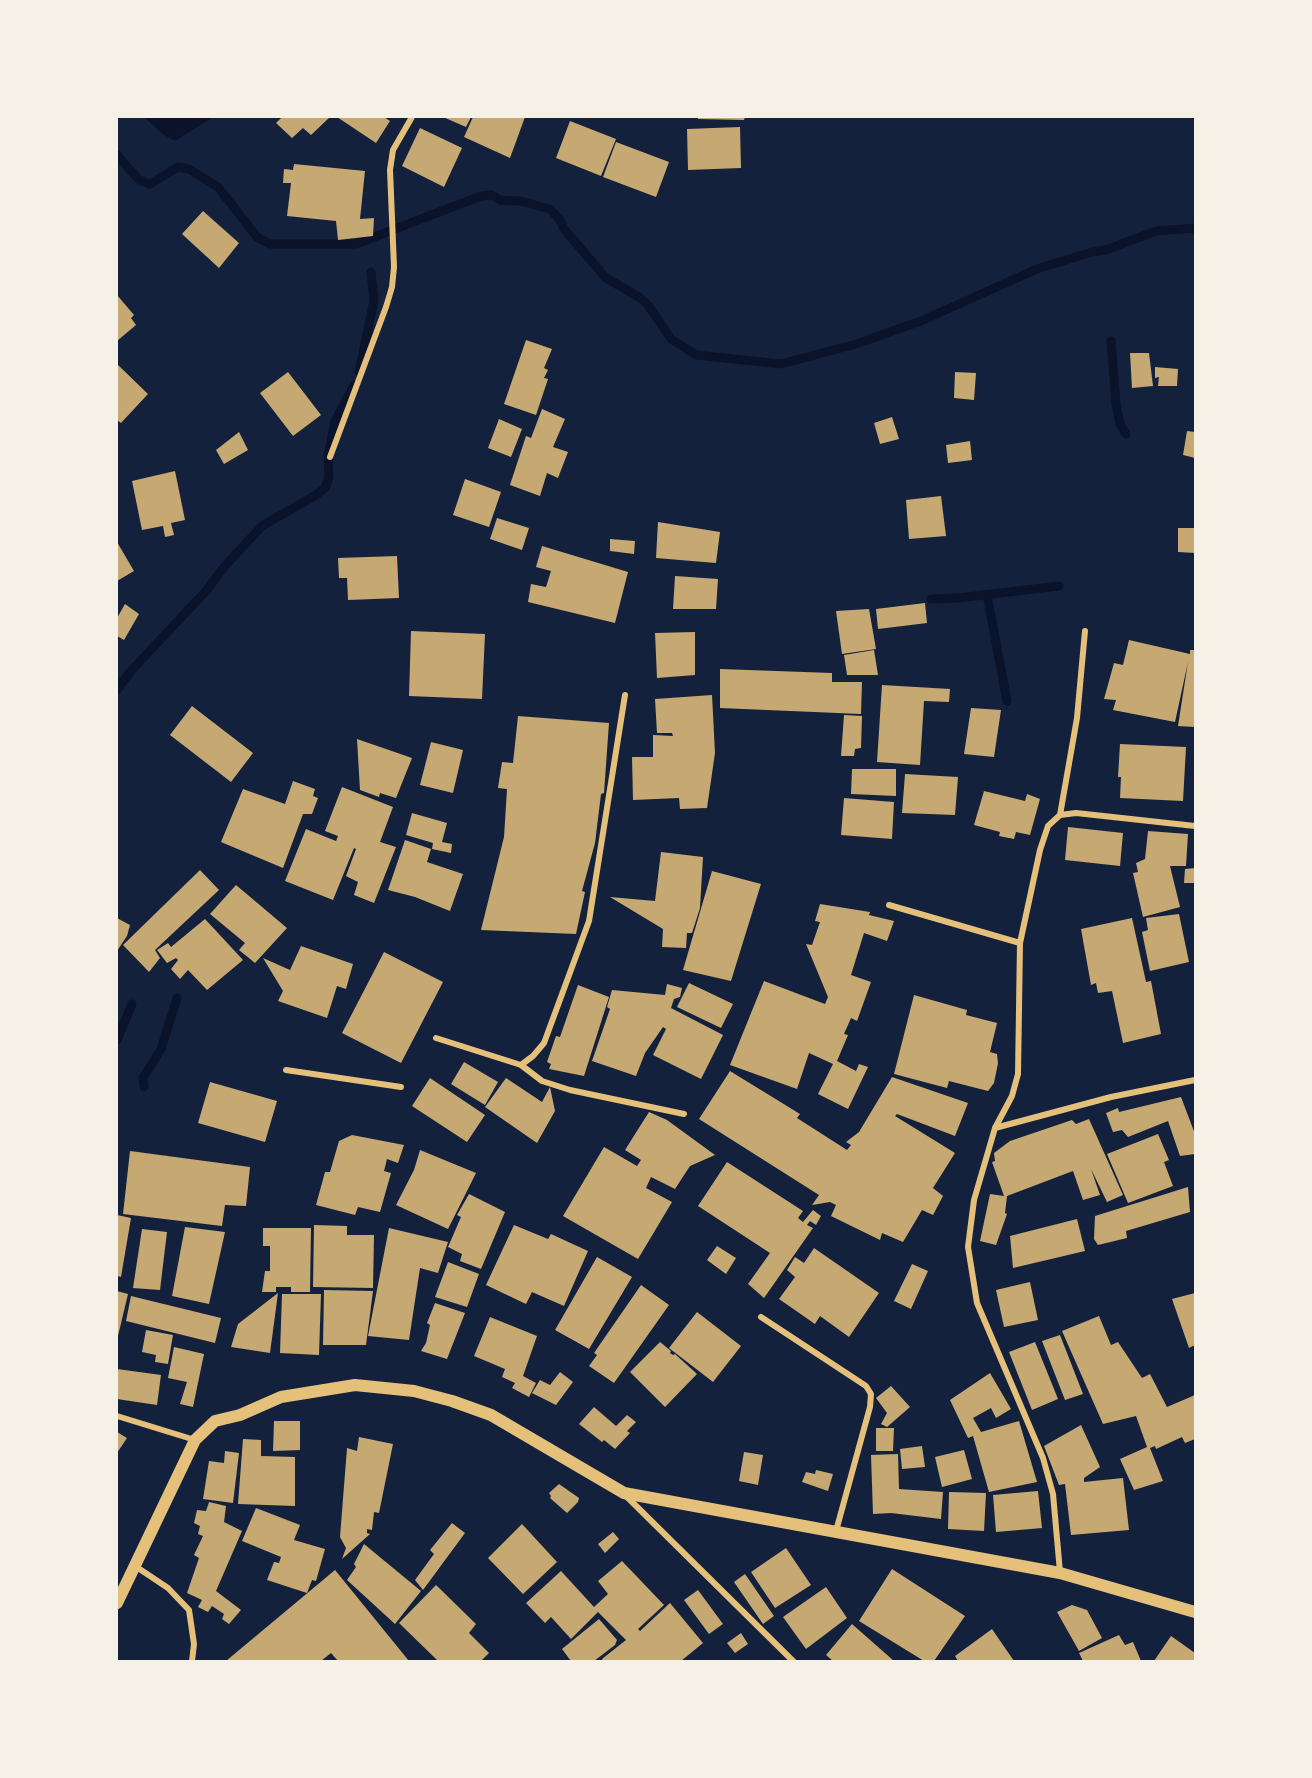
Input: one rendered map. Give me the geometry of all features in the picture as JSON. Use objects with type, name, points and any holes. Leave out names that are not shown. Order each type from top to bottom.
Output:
[{"type":"main road","points":[[117,1603],[195,1440],[214,1421],[240,1415],[281,1397],[355,1385],[414,1391],[491,1415],[593,1477],[624,1493],[1060,1573],[1195,1612]]},
{"type":"street","points":[[330,458],[392,287],[394,267],[390,170],[393,150],[412,117]]},
{"type":"street","points":[[1060,815],[1077,718],[1085,631]]},
{"type":"street","points":[[521,1065],[544,1043],[589,921],[625,694]]},
{"type":"street","points":[[1060,1573],[1053,1494],[1043,1458],[977,1303],[968,1247],[974,1200],[995,1128],[1012,1096],[1018,1074],[1020,943],[1040,850],[1048,826],[1060,815],[1076,813],[1195,826]]},
{"type":"street","points":[[888,905],[1020,943]]},
{"type":"street","points":[[436,1038],[521,1065],[542,1081],[570,1090],[684,1114]]},
{"type":"street","points":[[286,1070],[401,1087]]},
{"type":"street","points":[[995,1128],[1112,1097],[1195,1080]]},
{"type":"street","points":[[761,1317],[867,1386],[871,1394],[870,1407],[836,1531]]},
{"type":"street","points":[[117,1416],[195,1440]]},
{"type":"street","points":[[624,1493],[793,1661]]},
{"type":"street","points":[[135,1566],[168,1588],[189,1610],[194,1644],[192,1661]]},
{"type":"water","points":[[144,117],[213,117],[175,141],[164,135]]},
{"type":"building","points":[[282,117],[330,117],[311,135],[303,128],[292,138],[276,123]]},
{"type":"building","points":[[337,117],[384,117],[390,121],[376,143]]},
{"type":"building","points":[[443,117],[471,117],[466,127]]},
{"type":"building","points":[[473,117],[525,117],[510,158],[464,137]]},
{"type":"building","points":[[698,117],[745,117],[744,120],[698,119]]},
{"type":"building","points":[[570,121],[616,139],[601,176],[556,158]]},
{"type":"building","points":[[740,127],[741,168],[688,170],[687,129]]},
{"type":"building","points":[[420,128],[462,148],[444,187],[402,166]]},
{"type":"building","points":[[616,142],[669,162],[656,197],[603,177]]},
{"type":"building","points":[[294,164],[365,171],[360,219],[374,218],[373,236],[338,240],[336,221],[287,216],[291,183],[283,183],[284,169],[293,170]]},
{"type":"building","points":[[203,211],[239,243],[219,268],[182,234]]},
{"type":"building","points":[[117,295],[134,315],[131,318],[136,325],[117,341]]},
{"type":"building","points":[[526,340],[552,349],[544,368],[548,370],[544,378],[548,379],[536,415],[504,404]]},
{"type":"building","points":[[1130,353],[1149,353],[1153,386],[1132,388]]},
{"type":"building","points":[[117,364],[148,394],[121,423],[117,420]]},
{"type":"building","points":[[1155,367],[1178,369],[1177,386],[1158,386],[1159,377],[1155,378]]},
{"type":"building","points":[[288,372],[321,415],[293,436],[260,393]]},
{"type":"building","points":[[955,372],[976,373],[974,400],[954,398]]},
{"type":"building","points":[[542,409],[565,419],[553,447],[568,452],[558,478],[547,473],[540,496],[510,485],[526,436],[531,438]]},
{"type":"building","points":[[892,417],[899,439],[880,444],[874,423]]},
{"type":"building","points":[[499,419],[522,429],[511,457],[488,448]]},
{"type":"building","points":[[1187,431],[1195,432],[1195,458],[1183,455]]},
{"type":"building","points":[[239,432],[248,450],[224,464],[216,450]]},
{"type":"building","points":[[970,441],[972,460],[948,463],[946,445]]},
{"type":"building","points":[[175,471],[185,520],[171,523],[174,535],[165,537],[163,526],[142,530],[132,481]]},
{"type":"building","points":[[465,479],[501,492],[489,527],[453,515]]},
{"type":"building","points":[[941,496],[946,536],[909,539],[906,500]]},
{"type":"building","points":[[497,518],[529,528],[522,550],[490,539]]},
{"type":"building","points":[[658,522],[720,532],[716,563],[656,558]]},
{"type":"building","points":[[1178,528],[1195,528],[1195,553],[1178,552]]},
{"type":"building","points":[[610,539],[635,541],[634,554],[610,551]]},
{"type":"building","points":[[117,542],[134,571],[117,581]]},
{"type":"building","points":[[542,546],[628,572],[615,623],[528,602],[531,584],[546,587],[551,571],[536,567]]},
{"type":"building","points":[[397,556],[399,598],[348,600],[347,578],[339,578],[338,558]]},
{"type":"building","points":[[675,576],[718,579],[716,609],[673,609]]},
{"type":"building","points":[[925,603],[927,623],[878,629],[876,609]]},
{"type":"building","points":[[125,604],[139,614],[124,640],[117,636],[117,618]]},
{"type":"building","points":[[869,609],[876,649],[842,654],[836,611]]},
{"type":"building","points":[[411,631],[485,634],[482,699],[409,696]]},
{"type":"building","points":[[695,632],[695,675],[657,678],[655,633]]},
{"type":"building","points":[[1129,640],[1190,654],[1190,650],[1195,650],[1195,727],[1178,726],[1188,662],[1175,722],[1113,710],[1116,700],[1104,699],[1114,663],[1123,665]]},
{"type":"building","points":[[874,650],[878,675],[847,675],[844,655]]},
{"type":"building","points":[[720,669],[832,673],[832,682],[862,682],[861,714],[720,708]]},
{"type":"building","points":[[882,685],[950,689],[949,702],[924,701],[920,765],[877,762]]},
{"type":"building","points":[[712,695],[715,753],[707,808],[680,809],[679,798],[633,800],[632,757],[653,757],[653,735],[673,736],[672,733],[657,733],[655,699]]},
{"type":"building","points":[[192,706],[253,753],[231,782],[170,735]]},
{"type":"building","points":[[971,708],[1001,710],[994,757],[964,754]]},
{"type":"building","points":[[844,715],[862,716],[861,748],[855,749],[854,756],[841,756]]},
{"type":"building","points":[[518,716],[609,723],[604,793],[601,794],[595,843],[582,891],[585,892],[576,934],[481,930],[504,837],[507,789],[498,788],[502,762],[513,763]]},
{"type":"building","points":[[357,739],[412,758],[396,798],[380,793],[379,797],[360,790]]},
{"type":"building","points":[[431,742],[463,750],[453,793],[420,785]]},
{"type":"building","points":[[1120,744],[1186,747],[1183,801],[1120,798],[1121,777],[1118,777]]},
{"type":"building","points":[[852,769],[896,769],[896,796],[851,794]]},
{"type":"building","points":[[905,774],[958,777],[955,815],[902,813]]},
{"type":"building","points":[[293,781],[315,789],[313,796],[318,798],[312,814],[303,814],[283,868],[221,842],[243,789],[285,804]]},
{"type":"building","points":[[342,787],[393,807],[380,842],[396,847],[374,903],[354,895],[358,882],[346,876],[356,849],[354,848],[333,900],[285,881],[306,829],[336,841],[338,836],[325,831]]},
{"type":"building","points":[[984,791],[1025,801],[1027,794],[1040,799],[1030,835],[1016,832],[1014,839],[999,836],[1000,832],[974,825]]},
{"type":"building","points":[[844,798],[894,802],[892,839],[841,835]]},
{"type":"building","points":[[412,813],[447,823],[442,842],[452,844],[451,853],[432,849],[433,843],[406,835]]},
{"type":"building","points":[[1068,827],[1123,833],[1120,866],[1065,860]]},
{"type":"building","points":[[1148,831],[1188,834],[1186,866],[1170,866],[1180,907],[1143,917],[1133,873],[1138,872],[1136,863],[1145,859]]},
{"type":"building","points":[[405,840],[431,849],[427,862],[463,874],[450,911],[415,897],[388,890]]},
{"type":"building","points":[[661,852],[703,857],[700,908],[692,933],[687,933],[686,948],[662,947],[663,929],[610,897],[655,901]]},
{"type":"building","points":[[1195,868],[1195,883],[1184,883],[1185,869]]},
{"type":"building","points":[[200,870],[219,890],[155,950],[160,958],[149,972],[123,945]]},
{"type":"building","points":[[712,871],[761,884],[731,981],[683,970]]},
{"type":"building","points":[[236,885],[287,928],[255,963],[239,950],[245,943],[210,914]]},
{"type":"building","points":[[820,904],[870,912],[869,915],[894,921],[887,941],[864,933],[851,975],[871,982],[857,1021],[851,1018],[844,1034],[848,1035],[837,1061],[856,1071],[859,1064],[868,1067],[848,1109],[818,1094],[833,1064],[809,1053],[797,1089],[730,1065],[764,981],[825,1004],[828,997],[806,944],[812,945],[820,922],[815,921]]},
{"type":"building","points":[[1179,914],[1189,962],[1150,971],[1142,932],[1148,930],[1146,918]]},
{"type":"building","points":[[117,918],[130,925],[127,936],[117,951]]},
{"type":"building","points":[[1132,918],[1146,982],[1151,981],[1161,1034],[1123,1043],[1112,991],[1098,993],[1096,983],[1091,985],[1081,929]]},
{"type":"building","points":[[205,919],[243,960],[207,990],[188,970],[180,979],[171,969],[178,960],[176,958],[167,963],[157,950],[168,943],[171,947]]},
{"type":"building","points":[[301,946],[353,964],[346,989],[337,986],[327,1018],[278,1001],[283,991],[263,958],[290,970]]},
{"type":"building","points":[[384,952],[443,982],[401,1063],[342,1033]]},
{"type":"building","points":[[689,983],[733,1004],[721,1028],[677,1007]]},
{"type":"building","points":[[667,984],[682,988],[680,997],[674,999],[671,1008],[723,1035],[701,1079],[653,1055],[666,1029],[663,1027],[645,1053],[636,1076],[592,1061],[610,1009],[607,1007],[612,990],[665,995]]},
{"type":"building","points":[[578,985],[609,997],[584,1076],[549,1069],[551,1064],[547,1062],[556,1036],[560,1037]]},
{"type":"building","points":[[914,995],[967,1010],[966,1015],[997,1023],[990,1052],[997,1054],[998,1063],[994,1083],[988,1091],[949,1081],[947,1088],[894,1074]]},
{"type":"building","points":[[464,1062],[498,1082],[485,1105],[451,1084]]},
{"type":"building","points":[[730,1071],[800,1114],[797,1118],[847,1150],[851,1145],[846,1142],[859,1132],[892,1077],[968,1103],[955,1136],[897,1114],[895,1116],[955,1153],[933,1188],[943,1196],[933,1215],[922,1210],[903,1242],[882,1233],[880,1240],[831,1216],[836,1205],[830,1202],[812,1205],[819,1195],[699,1119]]},
{"type":"building","points":[[430,1078],[485,1115],[467,1142],[412,1106]]},
{"type":"building","points":[[506,1078],[542,1102],[550,1087],[555,1111],[537,1143],[485,1107]]},
{"type":"building","points":[[210,1082],[277,1101],[265,1142],[198,1123]]},
{"type":"building","points":[[1181,1097],[1195,1134],[1195,1154],[1180,1156],[1168,1121],[1128,1137],[1122,1130],[1113,1132],[1106,1113],[1118,1108],[1119,1112]]},
{"type":"building","points":[[649,1112],[667,1120],[715,1155],[690,1166],[675,1189],[651,1177],[646,1188],[672,1202],[638,1259],[563,1216],[604,1147],[637,1166],[641,1160],[625,1150]]},
{"type":"building","points":[[1089,1119],[1123,1195],[1107,1202],[1091,1169],[1100,1195],[1083,1200],[1073,1171],[1007,1196],[1005,1213],[1007,1214],[996,1245],[980,1241],[990,1194],[1004,1196],[992,1162],[995,1161],[994,1153],[1010,1141],[1072,1120],[1076,1124]]},
{"type":"building","points":[[1158,1134],[1169,1160],[1164,1162],[1173,1186],[1128,1203],[1107,1154]]},
{"type":"building","points":[[352,1135],[404,1145],[398,1163],[387,1159],[384,1171],[391,1173],[380,1212],[358,1207],[355,1215],[316,1205],[325,1172],[330,1172],[339,1141]]},
{"type":"building","points":[[420,1150],[476,1173],[448,1229],[396,1205],[414,1170]]},
{"type":"building","points":[[130,1151],[250,1167],[246,1206],[225,1205],[222,1226],[123,1214]]},
{"type":"building","points":[[727,1162],[803,1211],[798,1218],[803,1222],[813,1210],[821,1216],[816,1225],[810,1221],[807,1225],[813,1228],[764,1298],[748,1284],[770,1253],[698,1206]]},
{"type":"building","points":[[1188,1187],[1190,1212],[1126,1231],[1127,1238],[1098,1245],[1094,1239],[1095,1216]]},
{"type":"building","points":[[469,1194],[505,1212],[481,1269],[460,1261],[462,1254],[448,1247],[461,1217],[457,1215]]},
{"type":"building","points":[[117,1215],[131,1218],[121,1277],[117,1276]]},
{"type":"building","points":[[1077,1219],[1085,1251],[1013,1268],[1010,1236]]},
{"type":"building","points":[[314,1225],[347,1226],[347,1235],[374,1235],[373,1288],[313,1287]]},
{"type":"building","points":[[514,1225],[548,1239],[551,1234],[588,1251],[564,1306],[532,1292],[526,1304],[486,1285]]},
{"type":"building","points":[[185,1227],[225,1232],[209,1304],[172,1296]]},
{"type":"building","points":[[263,1228],[311,1228],[310,1292],[291,1292],[291,1287],[276,1287],[276,1292],[262,1292],[265,1271],[270,1271],[270,1246],[263,1246]]},
{"type":"building","points":[[389,1228],[448,1242],[438,1273],[420,1268],[409,1340],[368,1336]]},
{"type":"building","points":[[142,1229],[167,1232],[160,1290],[133,1288]]},
{"type":"building","points":[[717,1246],[736,1258],[726,1274],[707,1260]]},
{"type":"building","points":[[814,1248],[879,1293],[849,1337],[820,1316],[815,1324],[779,1299],[795,1277],[787,1270],[795,1257],[804,1263]]},
{"type":"building","points":[[597,1257],[632,1277],[589,1349],[555,1330]]},
{"type":"building","points":[[448,1262],[479,1274],[467,1307],[435,1297]]},
{"type":"building","points":[[912,1264],[928,1271],[911,1309],[894,1301]]},
{"type":"building","points":[[1030,1282],[1038,1320],[1004,1327],[996,1290]]},
{"type":"building","points":[[641,1285],[669,1305],[614,1383],[589,1366],[597,1355],[594,1353]]},
{"type":"building","points":[[324,1290],[373,1291],[366,1345],[323,1345]]},
{"type":"building","points":[[117,1291],[128,1294],[118,1336],[117,1336]]},
{"type":"building","points":[[278,1293],[270,1353],[231,1347],[238,1324]]},
{"type":"building","points":[[1195,1293],[1195,1345],[1189,1348],[1172,1299]]},
{"type":"building","points":[[282,1294],[321,1294],[319,1355],[280,1353]]},
{"type":"building","points":[[131,1296],[221,1318],[215,1343],[126,1321]]},
{"type":"building","points":[[435,1303],[465,1313],[447,1359],[421,1351],[426,1343],[430,1325],[427,1323]]},
{"type":"building","points":[[697,1312],[741,1346],[713,1382],[669,1348]]},
{"type":"building","points":[[1099,1316],[1111,1345],[1118,1342],[1142,1378],[1150,1374],[1167,1407],[1195,1395],[1195,1439],[1185,1443],[1182,1437],[1156,1449],[1155,1446],[1150,1448],[1163,1481],[1134,1490],[1120,1459],[1147,1447],[1136,1416],[1103,1424],[1062,1331]]},
{"type":"building","points":[[490,1317],[537,1336],[523,1376],[536,1383],[529,1397],[512,1388],[515,1383],[502,1377],[505,1369],[474,1356]]},
{"type":"building","points":[[146,1330],[173,1335],[168,1364],[155,1362],[156,1355],[142,1352]]},
{"type":"building","points":[[1060,1335],[1083,1394],[1065,1400],[1042,1341]]},
{"type":"building","points":[[660,1342],[697,1374],[665,1407],[630,1372]]},
{"type":"building","points":[[1035,1342],[1058,1399],[1032,1410],[1009,1352]]},
{"type":"building","points":[[174,1347],[204,1354],[193,1407],[180,1404],[187,1382],[168,1378]]},
{"type":"building","points":[[117,1369],[161,1375],[157,1405],[117,1399]]},
{"type":"building","points":[[560,1372],[573,1382],[556,1405],[532,1393],[540,1380],[550,1385]]},
{"type":"building","points":[[990,1373],[1011,1409],[996,1418],[991,1408],[973,1418],[981,1432],[1019,1421],[1037,1482],[989,1492],[973,1436],[968,1438],[950,1400]]},
{"type":"building","points":[[891,1386],[910,1407],[887,1427],[881,1424],[887,1413],[876,1398]]},
{"type":"building","points":[[594,1407],[616,1426],[627,1415],[636,1422],[627,1431],[630,1433],[615,1449],[579,1424]]},
{"type":"building","points":[[274,1421],[300,1421],[300,1450],[273,1451]]},
{"type":"building","points":[[1081,1425],[1100,1467],[1084,1478],[1084,1482],[1123,1478],[1129,1530],[1071,1535],[1065,1484],[1059,1485],[1044,1446]]},
{"type":"building","points":[[876,1428],[894,1428],[893,1451],[876,1451]]},
{"type":"building","points":[[117,1432],[127,1438],[117,1453]]},
{"type":"building","points":[[359,1437],[393,1444],[379,1513],[374,1512],[372,1530],[367,1529],[367,1533],[370,1534],[342,1559],[346,1548],[340,1537],[347,1448],[357,1451]]},
{"type":"building","points":[[243,1439],[261,1440],[261,1456],[295,1457],[295,1506],[238,1504]]},
{"type":"building","points":[[922,1446],[925,1467],[902,1469],[900,1449]]},
{"type":"building","points":[[964,1450],[972,1479],[942,1487],[935,1457]]},
{"type":"building","points":[[225,1451],[239,1453],[233,1503],[203,1499],[209,1461],[224,1463]]},
{"type":"building","points":[[744,1452],[763,1455],[758,1485],[739,1481]]},
{"type":"building","points":[[898,1454],[899,1489],[943,1492],[941,1519],[891,1513],[873,1514],[871,1455]]},
{"type":"building","points":[[816,1470],[833,1474],[828,1491],[802,1482],[806,1472],[815,1474]]},
{"type":"building","points":[[559,1484],[579,1498],[567,1513],[550,1498],[549,1493]]},
{"type":"building","points":[[1038,1491],[1042,1528],[996,1532],[993,1495]]},
{"type":"building","points":[[949,1492],[986,1493],[984,1531],[948,1529]]},
{"type":"building","points":[[209,1502],[226,1506],[224,1522],[242,1531],[216,1591],[241,1610],[229,1624],[222,1619],[224,1614],[212,1606],[208,1612],[198,1607],[202,1600],[187,1593],[199,1558],[194,1555],[203,1536],[198,1534],[200,1526],[194,1523],[197,1510],[206,1511]]},
{"type":"building","points":[[256,1508],[300,1525],[294,1540],[325,1549],[316,1581],[312,1580],[307,1593],[267,1580],[274,1562],[279,1563],[281,1557],[242,1541]]},
{"type":"building","points":[[452,1523],[465,1533],[423,1590],[415,1580],[434,1554],[430,1550]]},
{"type":"building","points":[[522,1524],[557,1562],[523,1594],[488,1558]]},
{"type":"building","points":[[613,1532],[619,1539],[605,1553],[598,1544]]},
{"type":"building","points":[[364,1544],[421,1591],[395,1624],[347,1580],[356,1567],[354,1564]]},
{"type":"building","points":[[786,1548],[811,1585],[775,1608],[751,1572]]},
{"type":"building","points":[[622,1561],[664,1605],[638,1629],[640,1631],[670,1603],[703,1643],[681,1661],[603,1661],[602,1659],[626,1640],[598,1612],[571,1639],[551,1617],[545,1623],[526,1603],[561,1571],[594,1607],[608,1594],[598,1581]]},
{"type":"building","points":[[892,1569],[965,1616],[934,1661],[924,1661],[859,1621]]},
{"type":"building","points":[[335,1570],[409,1661],[338,1661],[331,1653],[321,1661],[226,1661]]},
{"type":"building","points":[[745,1574],[774,1616],[763,1624],[734,1582]]},
{"type":"building","points":[[436,1585],[476,1624],[469,1633],[489,1653],[481,1661],[435,1661],[437,1660],[399,1623]]},
{"type":"building","points":[[826,1587],[847,1618],[806,1649],[783,1617]]},
{"type":"building","points":[[698,1590],[723,1624],[709,1634],[684,1600]]},
{"type":"building","points":[[1072,1605],[1087,1610],[1102,1638],[1079,1651],[1057,1612]]},
{"type":"building","points":[[599,1619],[617,1640],[615,1645],[594,1661],[571,1661],[562,1649]]},
{"type":"building","points":[[852,1624],[894,1661],[833,1661],[826,1655]]},
{"type":"building","points":[[992,1629],[1014,1661],[958,1661],[955,1656]]},
{"type":"building","points":[[741,1633],[748,1644],[735,1653],[727,1643]]},
{"type":"building","points":[[1119,1635],[1125,1645],[1133,1642],[1141,1661],[1083,1661],[1079,1653]]},
{"type":"building","points":[[1171,1636],[1195,1653],[1195,1661],[1154,1661]]},
{"type":"waterway","points":[[117,155],[139,180],[150,184],[178,167],[189,169],[218,187],[257,237],[270,244],[356,244],[481,196],[492,195],[500,200],[520,201],[550,209],[606,278],[639,297],[648,305],[671,339],[696,355],[781,364],[856,344],[921,321],[1037,269],[1106,250],[1156,231],[1195,228]]},
{"type":"waterway","points":[[359,372],[374,301],[371,272]]},
{"type":"waterway","points":[[1111,341],[1116,404],[1120,424],[1126,434]]},
{"type":"waterway","points":[[117,690],[130,672],[207,590],[224,567],[262,526],[325,488],[329,478],[328,456],[335,421],[354,385]]},
{"type":"waterway","points":[[931,599],[1059,586]]},
{"type":"waterway","points":[[987,595],[1007,701]]},
{"type":"waterway","points":[[144,1087],[143,1078],[161,1049],[177,998]]},
{"type":"waterway","points":[[117,1040],[132,1004]]}]
